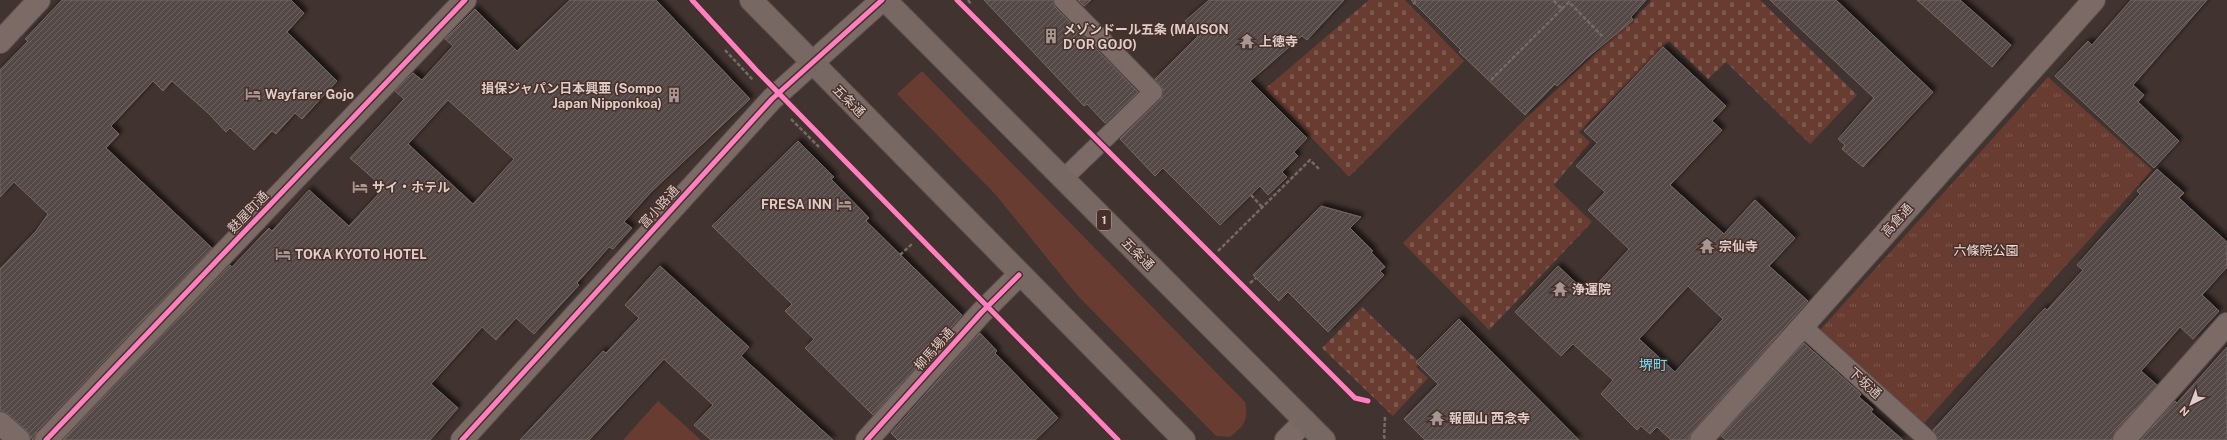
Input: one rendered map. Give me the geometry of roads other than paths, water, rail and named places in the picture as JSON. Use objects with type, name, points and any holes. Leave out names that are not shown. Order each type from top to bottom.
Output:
[{"type":"highway","name":"五条通","points":[[751,0],[1019,275],[1184,440]]},
{"type":"highway","name":"五条通","points":[[884,0],[1063,179],[1306,430],[1324,440]]},
{"type":"street","points":[[0,42],[39,0]]},
{"type":"street","name":"麩屋町通","points":[[46,440],[465,0]]},
{"type":"street","name":"富小路通","points":[[462,440],[772,99],[811,62],[884,0]]},
{"type":"street","name":"高倉通","points":[[1701,440],[2094,0]]},
{"type":"street","name":"柳馬場通","points":[[867,440],[981,313],[1019,275]]},
{"type":"street","points":[[2124,440],[2227,324]]},
{"type":"street","points":[[0,423],[19,440]]},
{"type":"street","points":[[1286,440],[1306,430]]},
{"type":"lane","points":[[1063,0],[1153,92],[1063,179]]},
{"type":"lane","name":"下坂通","points":[[1802,326],[1928,440]]},
{"type":"place","name":"メゾンドール五条 (MAISON D'OR GOJO)","points":[[1051,36]]},
{"type":"place","name":"上徳寺","points":[[1247,41]]},
{"type":"place","name":"Wayfarer Gojo","points":[[253,94]]},
{"type":"place","name":"損保ジャパン日本興亜 (Sompo Japan Nipponkoa)","points":[[674,95]]},
{"type":"place","name":"サイ・ホテル","points":[[360,187]]},
{"type":"place","name":"FRESA INN","points":[[844,204]]},
{"type":"place","name":"宗仙寺","points":[[1707,246]]},
{"type":"place","name":"TOKA KYOTO HOTEL","points":[[283,254]]},
{"type":"place","name":"浄運院","points":[[1560,289]]},
{"type":"place","name":"報國山 西念寺","points":[[1437,418]]},
{"type":"district","name":"堺町","points":[[1653,365]]},
{"type":"park label","name":"六條院公園","points":[[1986,250]]}]
